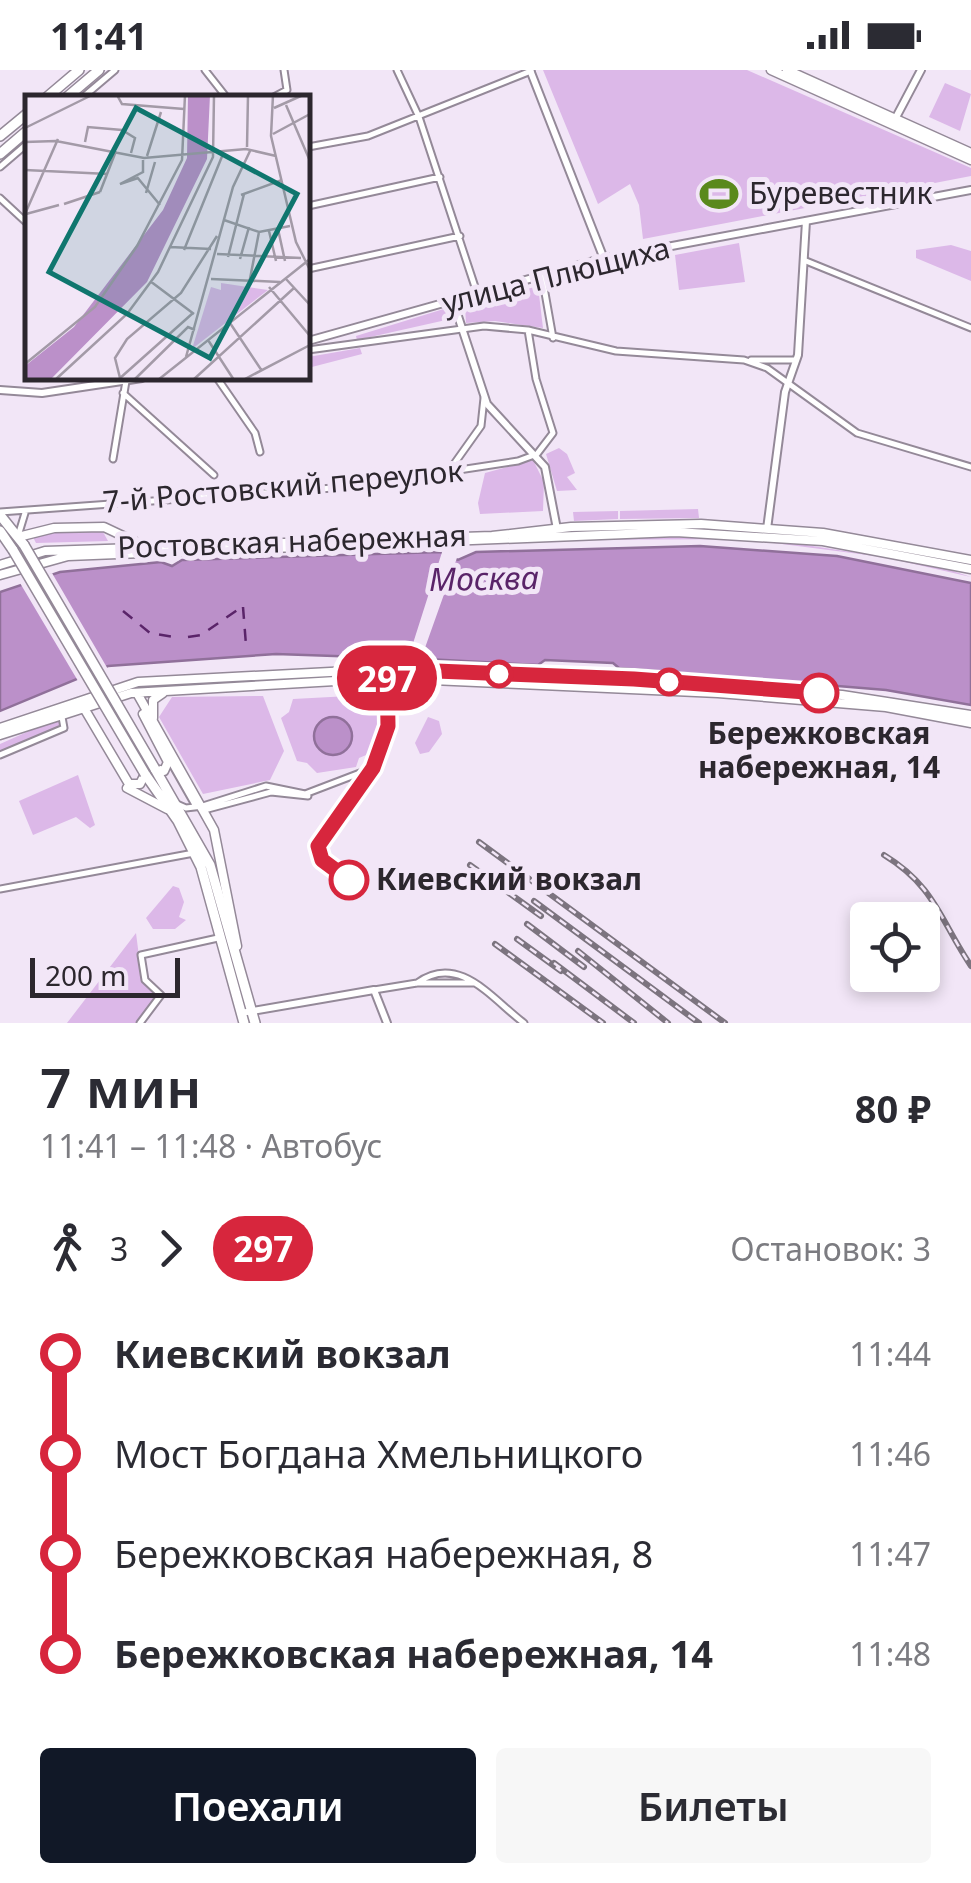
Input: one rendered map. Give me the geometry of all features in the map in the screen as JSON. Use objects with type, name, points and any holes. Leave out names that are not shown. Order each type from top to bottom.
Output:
[{"type":"main road","points":[[49,95],[78,70]]},
{"type":"main road","points":[[70,95],[99,70]]},
{"type":"main road","points":[[771,70],[971,156]]},
{"type":"main road","points":[[787,70],[894,122]]},
{"type":"main road","points":[[0,136],[25,115]]},
{"type":"main road","points":[[0,154],[25,133]]},
{"type":"main road","points":[[0,513],[194,853],[245,1015],[255,1023]]},
{"type":"main road","points":[[0,565],[54,528],[109,528],[144,545]]},
{"type":"main road","points":[[96,528],[112,537],[110,543],[99,548]]},
{"type":"main road","points":[[0,531],[22,550]]},
{"type":"main road","points":[[766,531],[877,549],[971,570]]},
{"type":"main road","points":[[558,532],[766,531],[861,538],[971,560]]},
{"type":"main road","name":"Ростовская набережная","points":[[22,550],[558,532]]},
{"type":"main road","name":"Ростовская набережная","points":[[22,550],[460,544],[558,532]]},
{"type":"main road","points":[[0,550],[22,550]]},
{"type":"main road","points":[[0,575],[22,550]]},
{"type":"main road","points":[[132,688],[172,690],[387,674]]},
{"type":"main road","points":[[0,732],[132,688],[387,674],[860,704],[971,723]]},
{"type":"main road","points":[[420,676],[634,679],[842,695],[971,715]]},
{"type":"main road","points":[[116,766],[132,786],[140,784],[150,771],[168,768],[132,688]]},
{"type":"main road","points":[[132,688],[203,806],[223,862],[245,1015]]},
{"type":"main road","points":[[156,726],[153,700],[172,690]]},
{"type":"main road","points":[[80,703],[127,788],[160,804],[178,822]]},
{"type":"main road","points":[[0,732],[80,703]]},
{"type":"main road","points":[[150,771],[175,802],[210,865],[238,955]]},
{"type":"street","points":[[86,95],[115,70]]},
{"type":"street","points":[[278,95],[287,90],[284,70]]},
{"type":"street","points":[[397,70],[419,116],[478,294]]},
{"type":"street","points":[[310,147],[360,138],[531,70],[604,259]]},
{"type":"street","points":[[894,122],[920,70]]},
{"type":"street","points":[[208,71],[225,95]]},
{"type":"street","points":[[0,167],[25,146]]},
{"type":"street","points":[[310,206],[440,178]]},
{"type":"street","name":"улица Плющиха","points":[[310,340],[604,259],[971,190]]},
{"type":"street","points":[[0,198],[25,221]]},
{"type":"street","points":[[766,531],[789,386],[797,360],[806,220]]},
{"type":"street","points":[[310,269],[460,236]]},
{"type":"street","points":[[806,261],[971,328]]},
{"type":"street","points":[[542,276],[553,338]]},
{"type":"street","points":[[453,301],[493,413],[538,454],[550,480],[558,532]]},
{"type":"street","points":[[310,350],[462,328],[528,330],[616,352],[797,360]]},
{"type":"street","points":[[528,330],[536,379],[553,426],[551,440],[538,454]]},
{"type":"street","points":[[744,360],[767,368],[857,433],[971,467]]},
{"type":"street","points":[[0,390],[42,394],[131,380]]},
{"type":"street","points":[[217,380],[255,433],[260,452]]},
{"type":"street","points":[[112,459],[126,381]]},
{"type":"street","points":[[123,393],[214,475]]},
{"type":"street","points":[[451,473],[481,426],[484,396]]},
{"type":"street","name":"7-й Ростовский переулок","points":[[0,513],[414,478],[505,465],[538,454]]},
{"type":"street","points":[[22,550],[20,520],[26,511]]},
{"type":"street","points":[[175,802],[186,808],[203,806],[208,801],[266,786],[302,794],[373,768],[388,726],[387,674]]},
{"type":"street","points":[[0,755],[64,728],[63,718],[54,715]]},
{"type":"street","points":[[164,753],[194,802],[203,806]]},
{"type":"street","points":[[0,889],[194,853]]},
{"type":"street","points":[[140,1023],[161,995],[145,980],[140,955],[221,937]]},
{"type":"street","points":[[436,983],[441,978],[438,973]]},
{"type":"street","points":[[418,983],[438,973],[463,974],[524,1023]]},
{"type":"street","points":[[245,1015],[418,983],[463,980],[477,985]]},
{"type":"street","points":[[374,990],[387,1023]]},
{"type":"shaded area","points":[[543,70],[747,70],[971,168],[971,176],[643,239],[639,205],[630,184],[598,204]]},
{"type":"shaded area","points":[[945,83],[971,94],[960,131],[929,117]]},
{"type":"shaded area","points":[[739,243],[745,282],[679,290],[675,255]]},
{"type":"shaded area","points":[[951,245],[971,251],[971,281],[916,258],[916,250]]},
{"type":"shaded area","points":[[538,286],[543,328],[495,321],[466,323],[465,306]]},
{"type":"shaded area","points":[[447,308],[451,314],[446,320],[357,340],[356,336]]},
{"type":"shaded area","points":[[360,348],[362,354],[310,367],[310,357]]},
{"type":"shaded area","points":[[559,448],[567,454],[575,473],[567,477],[577,490],[557,491],[546,454]]},
{"type":"shaded area","points":[[533,460],[544,482],[543,511],[480,514],[478,503],[485,473]]},
{"type":"shaded area","points":[[698,509],[699,518],[620,519],[620,511]]},
{"type":"shaded area","points":[[618,511],[618,519],[574,521],[573,512]]},
{"type":"shaded area","points":[[53,532],[103,532],[108,541],[36,543],[33,537]]},
{"type":"shaded area","points":[[659,536],[770,539],[564,540]]},
{"type":"shaded area","points":[[774,540],[935,565],[971,577],[883,557]]},
{"type":"shaded area","points":[[368,695],[374,709],[383,716],[371,753],[359,758],[356,767],[317,773],[307,763],[297,761],[281,718],[289,712],[293,699]]},
{"type":"shaded area","points":[[263,696],[284,751],[270,780],[203,794],[159,717],[172,697]]},
{"type":"shaded area","points":[[428,717],[439,721],[442,734],[429,752],[420,754],[415,743]]},
{"type":"shaded area","points":[[61,720],[60,727],[0,751],[0,744]]},
{"type":"shaded area","points":[[78,775],[95,825],[90,828],[76,817],[33,835],[19,801]]},
{"type":"shaded area","points":[[173,886],[179,888],[184,902],[179,917],[186,920],[175,929],[153,929],[146,918]]},
{"type":"shaded area","points":[[136,933],[142,980],[156,997],[136,1023],[67,1023]]},
{"type":"water","name":"Москва","points":[[700,546],[837,556],[971,583],[971,705],[886,690],[619,668],[613,663],[545,660],[538,665],[426,659],[404,651],[392,658],[276,654],[108,666],[0,711],[0,592],[60,572],[161,562],[172,566],[182,560],[440,552],[458,560],[476,552]]},
{"type":"water","points":[[333,717],[347,722],[352,736],[347,750],[333,755],[319,750],[314,736],[319,722]]},
{"type":"pier","points":[[443,549],[458,555],[421,659],[409,656]]},
{"type":"pier","points":[[52,573],[109,671],[78,681],[20,583]]},
{"type":"ferry route","points":[[188,637],[201,635],[243,606]]},
{"type":"ferry route","points":[[243,607],[246,645]]},
{"type":"ferry route","points":[[123,611],[150,633],[174,637]]},
{"type":"railway","points":[[479,842],[725,1023]]},
{"type":"railway","points":[[884,855],[926,892],[971,966]]},
{"type":"railway","points":[[470,865],[541,916]]},
{"type":"railway","points":[[534,901],[699,1023]]},
{"type":"railway","points":[[527,924],[584,967]]},
{"type":"railway","points":[[517,939],[561,971]]},
{"type":"railway","points":[[495,944],[603,1023]]},
{"type":"railway","points":[[578,951],[668,1023]]},
{"type":"railway","points":[[554,963],[634,1023]]},
{"type":"bus line","name":"297","points":[[349,880],[322,860],[318,846],[373,768],[388,726],[387,669],[634,679],[819,693]]},
{"type":"place","name":"Буревестник","points":[[719,194]]},
{"type":"place","name":"Бережковская набережная, 14","points":[[819,693]]},
{"type":"place","name":"Киевский вокзал","points":[[349,880]]}]
